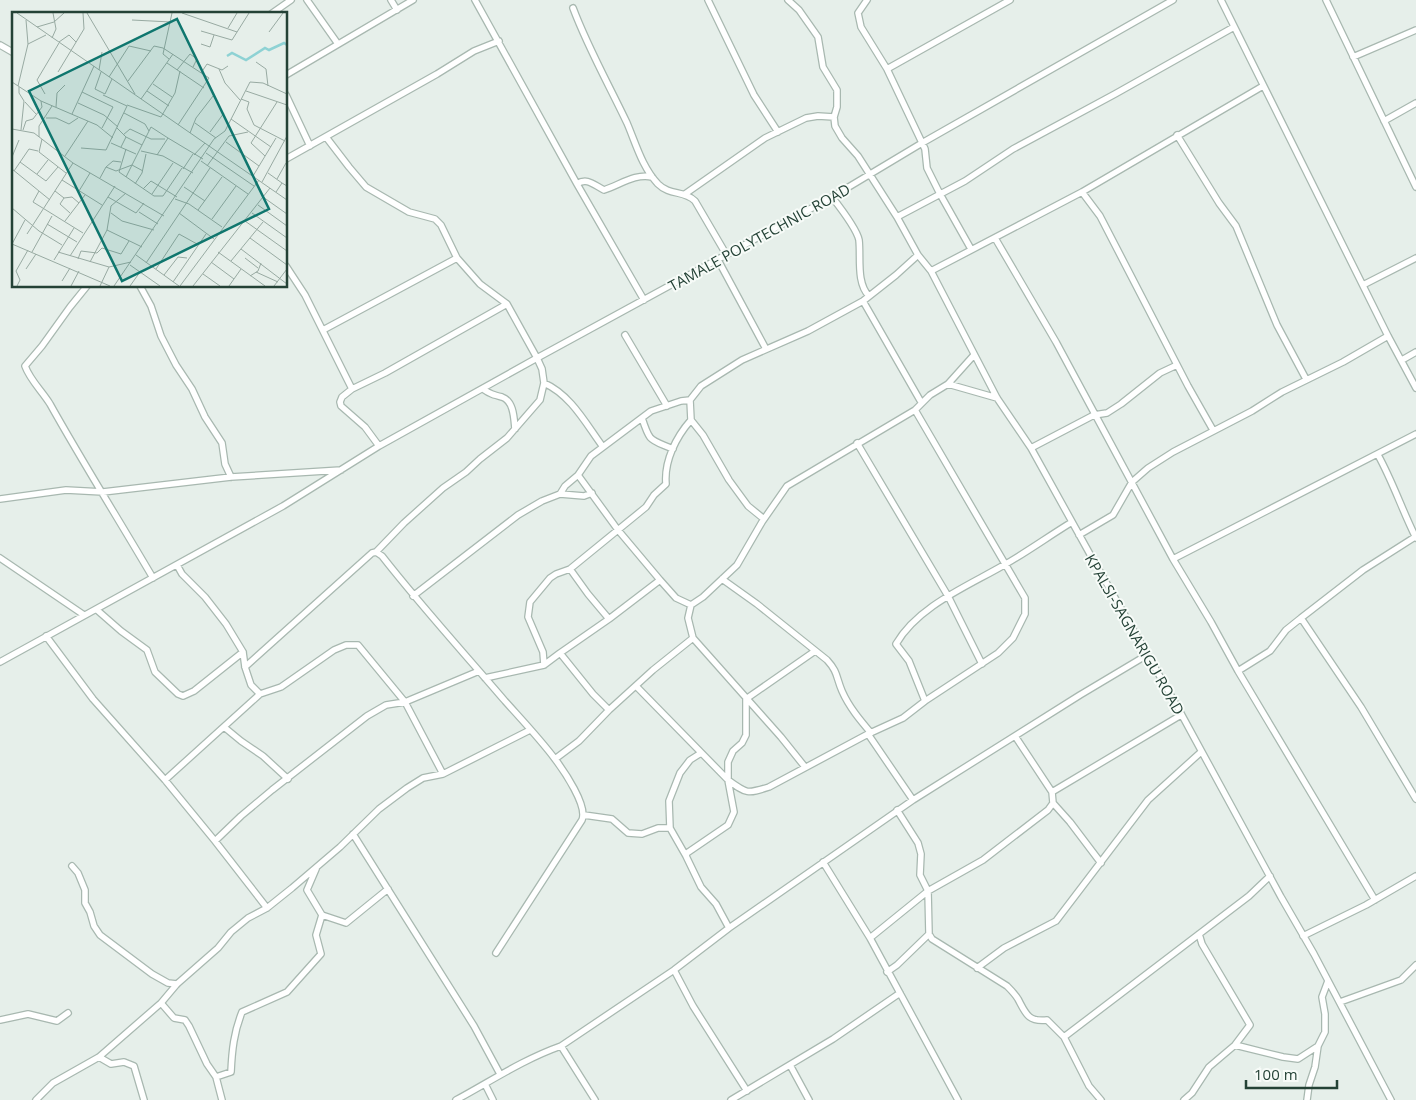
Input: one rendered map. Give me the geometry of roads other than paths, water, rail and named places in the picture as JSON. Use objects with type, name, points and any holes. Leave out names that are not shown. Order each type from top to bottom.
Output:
[{"type":"street","points":[[274,12],[291,0]]},
{"type":"street","points":[[307,0],[338,44]]},
{"type":"street","points":[[391,0],[397,10]]},
{"type":"street","points":[[288,74],[413,0]]},
{"type":"street","points":[[475,0],[644,300]]},
{"type":"street","points":[[708,0],[754,95],[778,132]]},
{"type":"street","points":[[685,194],[765,138],[806,118],[818,116],[834,117],[837,107],[837,90],[823,67],[818,37],[799,10],[788,0]]},
{"type":"street","points":[[867,0],[858,13],[861,27],[887,69],[922,143],[927,168],[971,249]]},
{"type":"street","points":[[887,69],[1010,0]]},
{"type":"street","points":[[1221,0],[1388,336],[1416,388]]},
{"type":"street","name":"TAMALE POLYTECHNIC ROAD","points":[[0,662],[283,506],[379,446],[832,197],[922,143],[1095,46],[1170,1]]},
{"type":"street","points":[[1329,1],[1353,57],[1416,185]]},
{"type":"street","points":[[573,8],[582,34],[627,124],[639,155],[652,177],[669,192],[689,195],[695,201],[726,254]]},
{"type":"street","points":[[897,217],[965,181],[1013,149],[1234,27]]},
{"type":"street","points":[[1353,57],[1416,30]]},
{"type":"street","points":[[288,158],[437,74],[474,51],[499,41]]},
{"type":"street","points":[[931,271],[1082,192],[1263,86]]},
{"type":"street","points":[[288,98],[310,146]]},
{"type":"street","points":[[1384,121],[1416,103]]},
{"type":"street","name":"KPALSI-SAGNARIGU ROAD","points":[[834,117],[835,126],[842,138],[858,156],[897,217],[918,255],[931,271],[997,398],[1031,448],[1146,655],[1181,714],[1314,954],[1379,1081],[1391,1100]]},
{"type":"street","points":[[1177,135],[1219,203],[1236,226],[1277,325],[1306,379]]},
{"type":"street","points":[[245,667],[372,553],[376,552],[404,522],[443,488],[466,472],[507,438],[540,400],[544,383],[542,369],[537,358],[507,304],[480,284],[457,258],[441,225],[435,219],[409,212],[366,187],[326,137]]},
{"type":"street","points":[[577,184],[582,180],[586,180],[604,190],[637,177],[652,177]]},
{"type":"street","points":[[1082,192],[1100,216],[1176,365],[1213,430]]},
{"type":"street","points":[[832,197],[859,239],[863,286],[869,296]]},
{"type":"street","points":[[995,238],[1056,342],[1172,558],[1375,900]]},
{"type":"street","points":[[764,519],[748,506],[729,480],[703,435],[691,420],[690,400],[701,386],[742,360],[808,331],[863,301],[918,255]]},
{"type":"street","points":[[323,330],[457,258]]},
{"type":"street","points":[[1363,285],[1416,258]]},
{"type":"street","points":[[718,260],[766,349]]},
{"type":"street","points":[[288,269],[323,330],[352,389]]},
{"type":"street","points":[[85,288],[25,366],[27,372],[49,402],[72,446],[103,492],[153,578]]},
{"type":"street","points":[[141,288],[152,306],[161,336],[176,365],[192,389],[205,417],[222,443],[225,464],[231,477]]},
{"type":"street","points":[[863,301],[921,402]]},
{"type":"street","points":[[379,446],[364,428],[341,406],[342,397],[352,389],[385,373],[507,304]]},
{"type":"street","points":[[625,335],[667,406]]},
{"type":"street","points":[[1079,535],[1113,515],[1132,482],[1148,468],[1213,430],[1252,412],[1274,396],[1343,362],[1388,336]]},
{"type":"street","points":[[1402,360],[1416,352]]},
{"type":"street","points":[[690,605],[703,598],[737,565],[764,519],[787,486],[914,410],[921,402],[948,384],[974,355]]},
{"type":"street","points":[[1031,448],[1094,415],[1107,413],[1160,373],[1176,365]]},
{"type":"street","points":[[544,383],[568,399],[603,447]]},
{"type":"street","points":[[948,384],[997,398]]},
{"type":"street","points":[[484,389],[491,395],[507,400],[514,416],[515,429]]},
{"type":"street","points":[[560,494],[578,475],[586,461],[651,411],[690,400]]},
{"type":"street","points":[[636,686],[728,780],[744,792],[754,792],[769,788],[870,733],[903,718],[924,701],[998,653],[1013,638],[1025,614],[1025,598],[914,410]]},
{"type":"street","points":[[642,418],[648,436],[658,444],[673,449]]},
{"type":"street","points":[[544,664],[543,652],[528,616],[530,602],[550,578],[570,569],[646,507],[654,495],[666,484],[665,475],[673,449],[680,432],[691,420]]},
{"type":"street","points":[[1172,558],[1416,434]]},
{"type":"street","points":[[857,443],[948,596],[982,664]]},
{"type":"street","points":[[1238,671],[1270,651],[1286,630],[1363,570],[1416,537],[1401,509],[1390,476],[1378,454]]},
{"type":"street","points":[[0,499],[66,490],[103,492],[231,477],[343,470]]},
{"type":"street","points":[[578,475],[618,530],[660,580],[676,598],[690,605]]},
{"type":"street","points":[[413,596],[518,515],[542,501],[560,494],[584,496],[592,493]]},
{"type":"street","points":[[924,701],[909,661],[896,644],[903,632],[948,596],[1005,565],[1072,522]]},
{"type":"street","points":[[376,552],[382,556],[413,596],[555,759],[578,795],[584,815],[496,953]]},
{"type":"street","points":[[0,558],[84,615]]},
{"type":"street","points":[[176,565],[226,624],[243,652],[245,667],[251,685],[260,694]]},
{"type":"street","points":[[570,569],[609,619]]},
{"type":"street","points":[[722,579],[758,604],[834,667],[841,690],[848,703],[870,733],[912,800]]},
{"type":"street","points":[[485,678],[544,664],[609,619],[660,580]]},
{"type":"street","points":[[690,605],[688,618],[693,638],[781,737],[805,767]]},
{"type":"street","points":[[97,610],[147,650],[156,672],[162,680],[183,696],[194,691],[243,652]]},
{"type":"street","points":[[1301,618],[1361,707],[1416,799]]},
{"type":"street","points":[[46,636],[93,699],[165,780],[267,908]]},
{"type":"street","points":[[555,759],[579,741],[636,686],[693,638]]},
{"type":"street","points":[[165,780],[260,694],[281,687],[334,650],[346,645],[358,645],[405,702],[443,774]]},
{"type":"street","points":[[746,699],[816,651]]},
{"type":"street","points":[[560,653],[593,694],[610,710]]},
{"type":"street","points":[[456,1100],[500,1074],[545,1052],[562,1046],[674,970],[897,810],[1146,655]]},
{"type":"street","points":[[215,841],[241,816],[367,716],[386,705],[405,702],[479,671]]},
{"type":"street","points":[[686,856],[687,853],[728,825],[734,812],[728,780],[730,757],[746,735],[746,699]]},
{"type":"street","points":[[1052,792],[1181,714]]},
{"type":"street","points":[[224,727],[263,756],[288,778]]},
{"type":"street","points":[[36,1100],[53,1083],[99,1058],[161,1003],[177,984],[218,948],[231,932],[248,918],[267,908],[379,810],[407,788],[423,778],[443,774],[530,730]]},
{"type":"street","points":[[1015,736],[1052,792],[1053,803],[1101,863]]},
{"type":"street","points":[[977,968],[1004,948],[1056,921],[1148,800],[1201,752]]},
{"type":"street","points":[[701,753],[690,760],[680,773],[673,787],[669,801],[670,828],[701,887],[716,904],[730,928]]},
{"type":"street","points":[[870,938],[928,891],[983,860],[1048,810],[1053,803]]},
{"type":"street","points":[[897,810],[918,843],[921,854],[920,875],[928,891],[929,934],[938,944],[1007,986],[1032,1019],[1038,1021],[1047,1020],[1064,1037],[1079,1068],[1092,1090],[1101,1100]]},
{"type":"street","points":[[584,815],[612,819],[628,833],[642,834],[658,828],[670,828]]},
{"type":"street","points":[[353,834],[474,1026],[500,1074]]},
{"type":"street","points":[[824,862],[870,938],[958,1100]]},
{"type":"street","points":[[72,866],[78,873],[85,890],[85,903],[94,926],[100,935],[152,974],[168,983],[177,984]]},
{"type":"street","points":[[317,866],[307,890],[322,915],[346,923],[388,889]]},
{"type":"street","points":[[1064,1037],[1249,896],[1270,876]]},
{"type":"street","points":[[1303,936],[1375,900],[1416,876]]},
{"type":"street","points":[[216,1077],[231,1072],[236,1027],[242,1012],[287,992],[322,954],[316,935],[322,915]]},
{"type":"street","points":[[887,972],[929,934]]},
{"type":"street","points":[[1184,1100],[1192,1092],[1209,1067],[1235,1045],[1250,1025],[1202,944],[1199,934]]},
{"type":"street","points":[[1340,1002],[1401,980],[1416,965]]},
{"type":"street","points":[[674,970],[702,1021],[746,1091]]},
{"type":"street","points":[[1308,1099],[1309,1085],[1315,1067],[1318,1046],[1325,1032],[1325,1014],[1322,997],[1328,981]]},
{"type":"street","points":[[731,1100],[833,1039],[900,993]]},
{"type":"street","points":[[161,1003],[174,1018],[185,1020],[189,1026],[207,1064],[216,1077],[222,1100]]},
{"type":"street","points":[[0,1020],[28,1014],[57,1021],[68,1013]]},
{"type":"street","points":[[1235,1045],[1298,1059],[1318,1046]]},
{"type":"street","points":[[562,1046],[595,1100]]},
{"type":"street","points":[[99,1058],[111,1064],[124,1062],[134,1066],[144,1100]]},
{"type":"street","points":[[790,1065],[808,1100]]},
{"type":"street","points":[[485,1084],[493,1100]]}]
